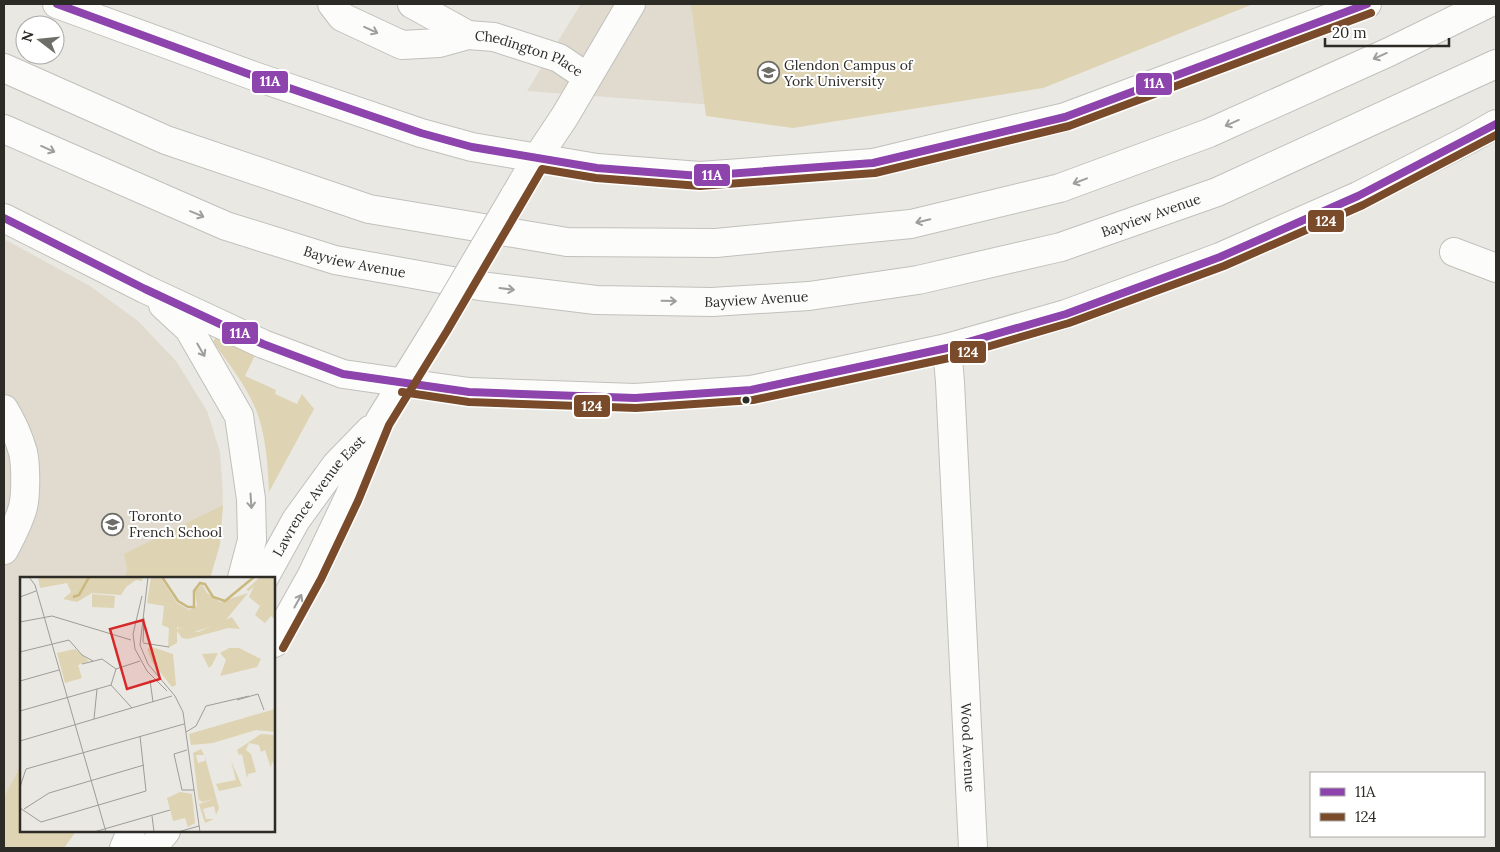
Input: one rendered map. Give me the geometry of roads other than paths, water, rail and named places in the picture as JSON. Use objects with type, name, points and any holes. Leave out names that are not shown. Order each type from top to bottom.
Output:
[{"type":"main road","points":[[57,4],[254,76],[421,133],[472,147],[597,168],[700,176],[873,163],[1066,117],[1367,4]]},
{"type":"main road","name":"Chedington Place","points":[[332,4],[342,17],[402,45],[439,43],[468,35],[494,37],[559,58],[588,77]]},
{"type":"main road","name":"Chedington Place","points":[[412,4],[468,35]]},
{"type":"main road","name":"Lawrence Avenue East","points":[[275,641],[312,575],[349,497],[380,420],[631,4]]},
{"type":"main road","points":[[4,68],[166,140],[369,209],[568,242],[716,243],[911,224],[1060,188],[1210,132],[1390,52],[1487,4]]},
{"type":"main road","name":"Bayview Avenue","points":[[4,129],[226,226],[335,260],[480,286],[596,300],[712,302],[809,296],[918,280],[1061,247],[1217,192],[1496,64]]},
{"type":"main road","points":[[4,218],[263,344],[343,374],[469,392],[635,398],[751,390],[947,348],[1066,314],[1220,257],[1358,196],[1496,124]]},
{"type":"main road","points":[[1454,252],[1496,268]]},
{"type":"main road","points":[[146,288],[189,329],[239,416],[251,499],[252,540],[242,577]]},
{"type":"main road","name":"Wood Avenue","points":[[947,348],[973,848]]},
{"type":"main road","points":[[4,410],[23,453],[24,506],[4,550]]},
{"type":"main road","name":"Lawrence Avenue East","points":[[265,577],[296,520],[336,465],[380,420]]},
{"type":"main road","points":[[124,848],[131,832]]},
{"type":"main road","points":[[152,848],[165,832]]},
{"type":"place","name":"Glendon Campus of York University","points":[[768,73]]},
{"type":"place","name":"Toronto French School","points":[[113,524]]}]
